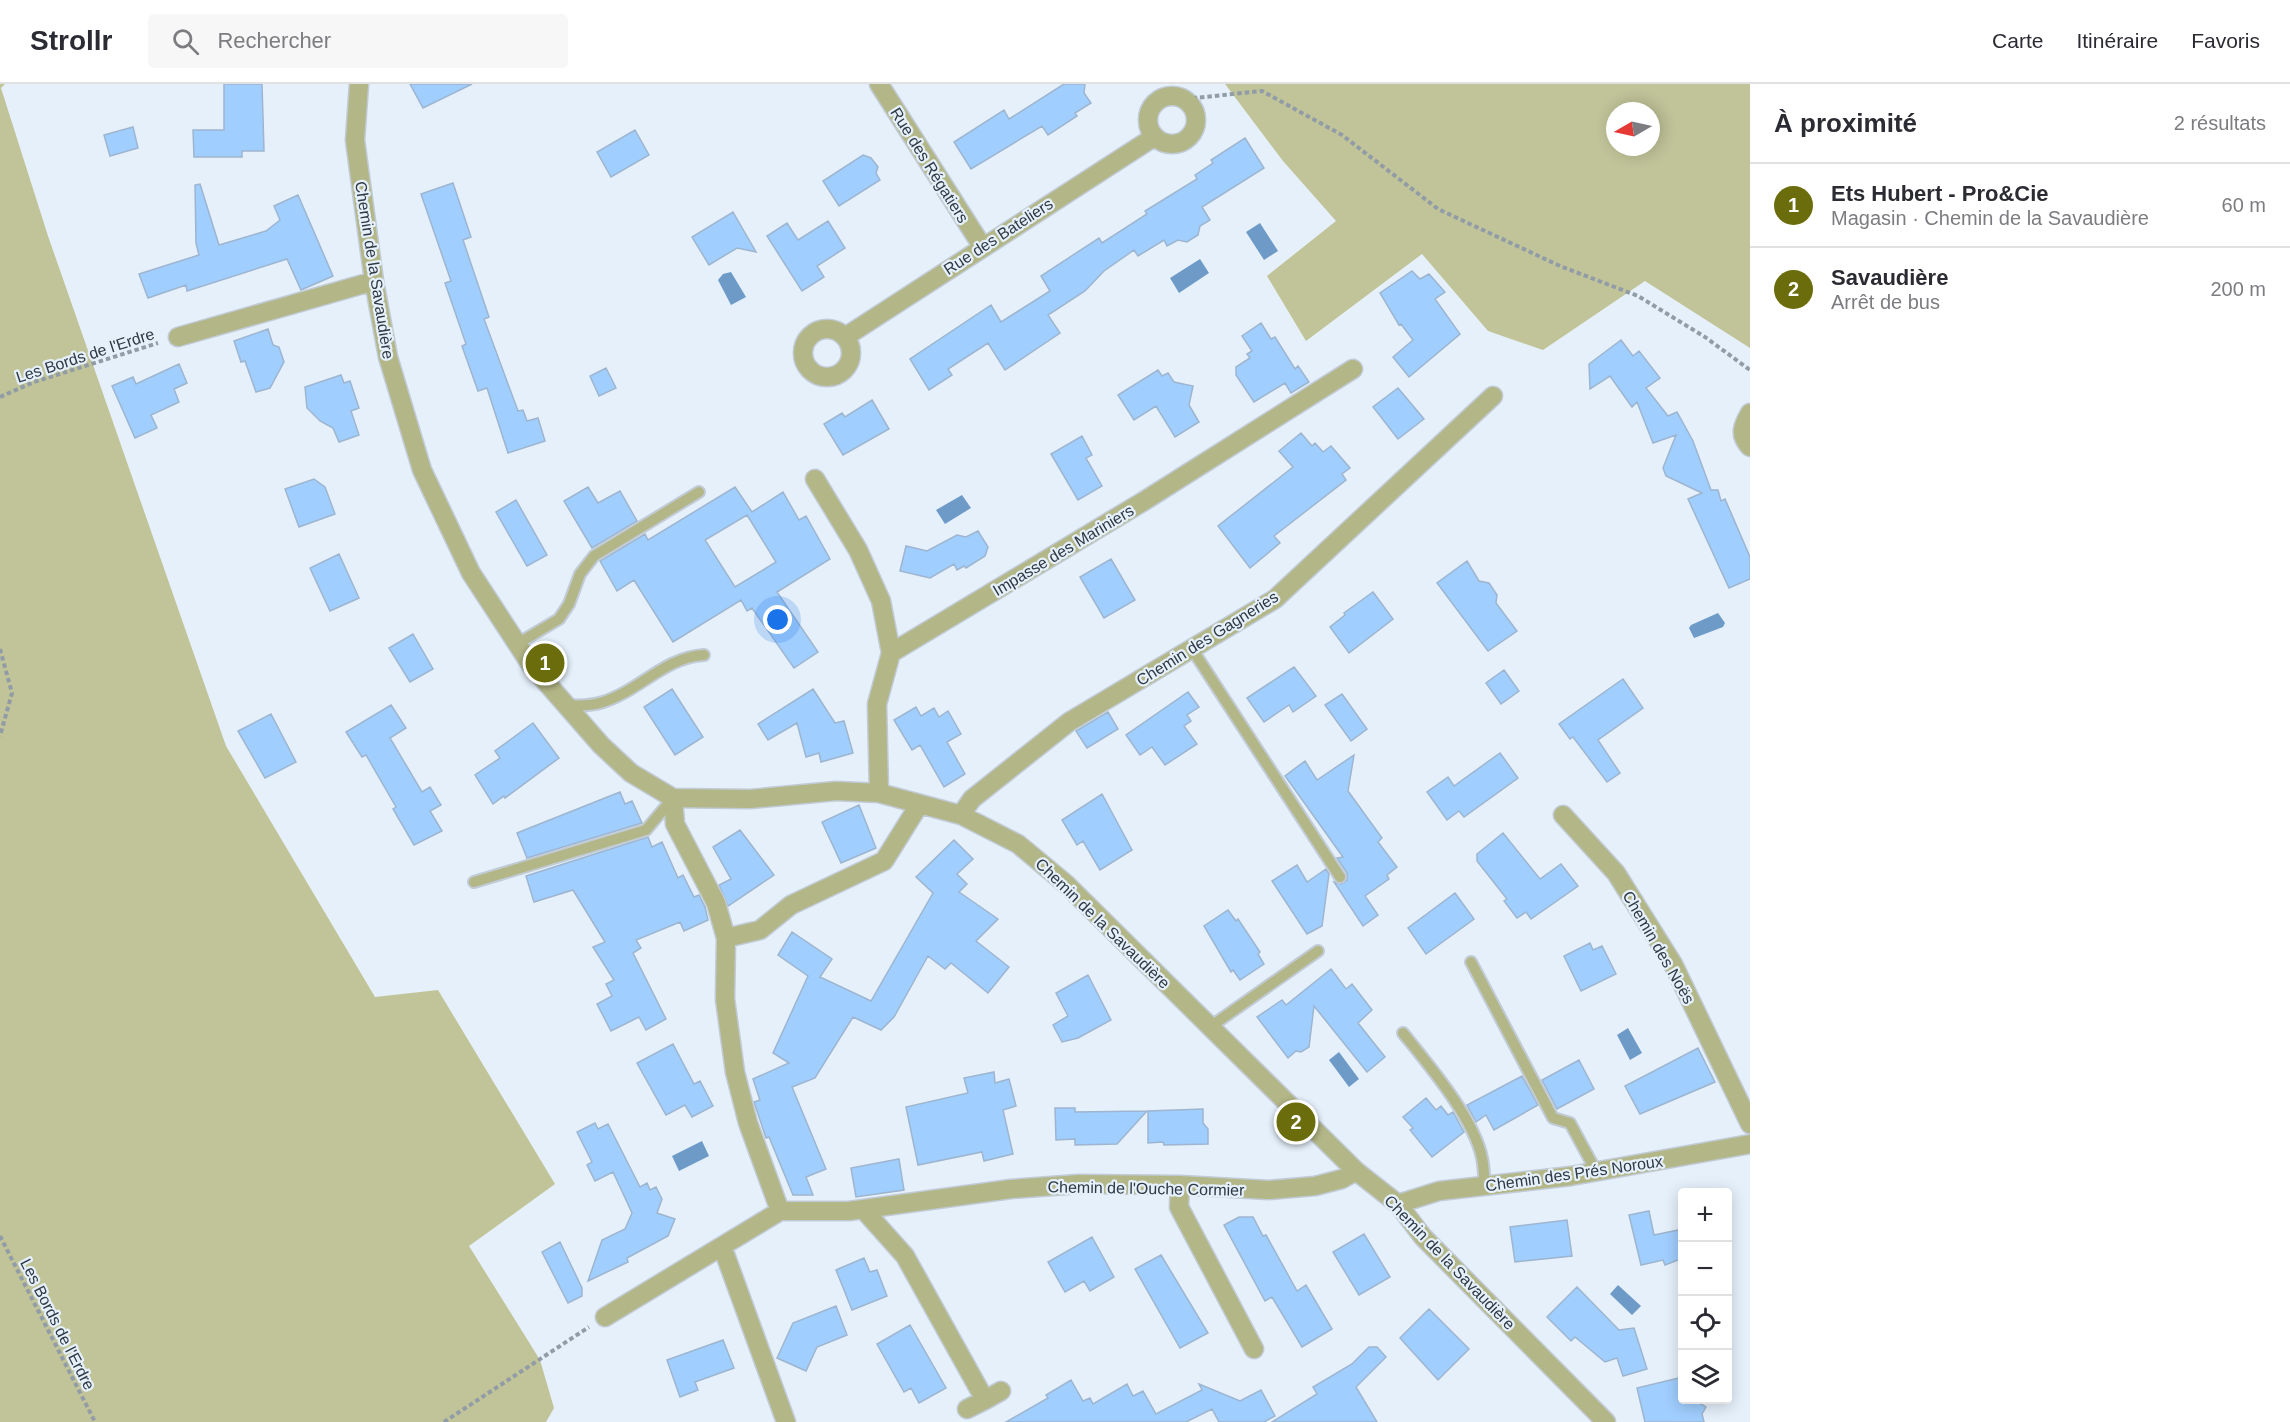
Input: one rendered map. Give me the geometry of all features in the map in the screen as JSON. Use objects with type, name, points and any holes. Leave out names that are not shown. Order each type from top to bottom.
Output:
[{"type":"street","name":"Chemin de la Savaudière","points":[[359,84],[355,140],[374,281],[388,357],[422,470],[471,573],[517,644],[531,664],[601,745],[631,773],[673,798],[750,799],[836,791],[879,793],[919,806],[961,814],[1018,844],[1066,884],[1356,1171],[1398,1204],[1423,1237],[1606,1422]]},
{"type":"street","name":"Rue des Régatiers","points":[[879,84],[982,246]]},
{"type":"street","points":[[1169,95],[1185,99],[1196,116],[1195,128],[1188,138],[1168,145],[1154,137],[1147,119],[1152,104],[1169,95]]},
{"type":"street","name":"Rue des Bateliers","points":[[844,337],[1154,137]]},
{"type":"street","points":[[178,337],[374,281]]},
{"type":"street","name":"Impasse des Mariniers","points":[[891,653],[1144,501],[1353,369]]},
{"type":"street","name":"Chemin des Gagneries","points":[[961,814],[972,799],[1069,722],[1275,599],[1493,396]]},
{"type":"street","points":[[1750,413],[1742,427],[1743,439],[1750,447]]},
{"type":"street","points":[[814,479],[858,550],[881,601],[891,653],[877,704],[879,793]]},
{"type":"street","points":[[673,798],[675,824],[716,903],[726,938],[725,999],[735,1072],[748,1123],[780,1211]]},
{"type":"street","points":[[726,938],[760,930],[790,906],[884,861],[919,806]]},
{"type":"street","name":"Chemin des Noës","points":[[1563,815],[1616,873],[1673,964],[1750,1124]]},
{"type":"street","name":"Chemin des Prés Noroux","points":[[1398,1204],[1439,1191],[1596,1171],[1750,1144]]},
{"type":"street","name":"Chemin de l'Ouche Cormier","points":[[605,1317],[780,1211],[863,1209],[1023,1188],[1079,1184],[1180,1185],[1269,1190],[1315,1186],[1342,1179],[1356,1171]]},
{"type":"street","points":[[1180,1185],[1179,1207],[1254,1348]]},
{"type":"street","points":[[863,1209],[905,1256],[985,1400]]},
{"type":"street","points":[[722,1246],[786,1422]]},
{"type":"street","points":[[967,1409],[1001,1391]]},
{"type":"lane","points":[[517,644],[559,619],[569,604],[585,564],[594,556],[699,492]]},
{"type":"lane","points":[[1192,649],[1340,877]]},
{"type":"lane","points":[[566,705],[589,706],[605,702],[687,656],[704,655]]},
{"type":"lane","points":[[474,882],[646,830],[673,798]]},
{"type":"lane","points":[[1210,1027],[1318,951]]},
{"type":"lane","points":[[1471,962],[1554,1118],[1570,1123],[1596,1171]]},
{"type":"lane","points":[[1403,1033],[1435,1072],[1474,1134],[1482,1157],[1485,1186]]},
{"type":"path","points":[[1185,99],[1262,91],[1342,135],[1438,209],[1560,266],[1638,296],[1705,337],[1750,370]]},
{"type":"path","name":"Les Bords de l'Erdre","points":[[0,397],[34,382],[178,337]]},
{"type":"path","points":[[0,649],[12,693],[0,736]]},
{"type":"path","points":[[0,668],[7,670]]},
{"type":"path","name":"Les Bords de l'Erdre","points":[[0,1236],[95,1422]]},
{"type":"path","points":[[444,1422],[605,1317]]},
{"type":"green space","points":[[0,84],[5,84],[1,88],[48,236],[226,746],[375,997],[438,990],[555,1184],[469,1246],[540,1360],[554,1408],[546,1422],[0,1422]]},
{"type":"green space","points":[[1225,84],[1750,84],[1750,348],[1645,281],[1543,350],[1488,331],[1422,254],[1306,341],[1267,276],[1336,221],[1283,161]]},
{"type":"water","points":[[1260,223],[1278,251],[1264,260],[1246,232]]},
{"type":"water","points":[[1200,259],[1209,273],[1179,293],[1170,278]]},
{"type":"water","points":[[731,272],[746,297],[731,305],[718,280],[723,274]]},
{"type":"water","points":[[962,495],[971,508],[945,524],[936,510]]},
{"type":"water","points":[[1718,613],[1725,623],[1723,627],[1694,638],[1689,628],[1691,625]]},
{"type":"water","points":[[1628,1028],[1642,1053],[1630,1060],[1617,1035]]},
{"type":"water","points":[[1339,1052],[1359,1079],[1349,1087],[1329,1060]]},
{"type":"water","points":[[702,1141],[709,1156],[679,1171],[672,1156]]},
{"type":"water","points":[[1618,1285],[1641,1306],[1632,1315],[1610,1294]]},
{"type":"building","points":[[224,84],[262,84],[264,151],[242,151],[242,157],[194,157],[193,130],[224,130]]},
{"type":"building","points":[[410,84],[472,84],[423,108]]},
{"type":"building","points":[[1064,84],[1085,84],[1084,93],[1091,103],[1075,113],[1077,116],[1048,135],[1042,126],[971,169],[954,142],[1004,110],[1009,119]]},
{"type":"building","points":[[133,127],[138,148],[110,156],[104,135]]},
{"type":"building","points":[[635,130],[649,155],[611,177],[597,152]]},
{"type":"building","points":[[1245,138],[1264,168],[1202,207],[1210,220],[1200,226],[1198,235],[1187,242],[1178,240],[1167,246],[1164,240],[1138,256],[1134,250],[1104,271],[1085,291],[1048,315],[1060,333],[1005,370],[988,343],[948,369],[952,375],[929,390],[910,359],[991,305],[1001,322],[1050,291],[1041,276],[1099,238],[1102,243],[1147,214],[1145,211],[1197,179],[1195,175],[1213,163],[1211,160]]},
{"type":"building","points":[[863,155],[871,158],[878,167],[876,173],[880,180],[839,206],[823,181]]},
{"type":"building","points":[[453,183],[471,237],[463,240],[489,317],[484,319],[518,411],[523,410],[527,421],[538,418],[545,441],[508,453],[487,388],[478,391],[462,346],[466,344],[445,283],[451,281],[421,194]]},
{"type":"building","points":[[200,184],[219,245],[266,231],[280,220],[274,206],[298,195],[333,276],[301,290],[287,259],[187,291],[186,285],[148,298],[139,274],[199,255],[196,243],[195,185]]},
{"type":"building","points":[[733,212],[756,252],[737,248],[709,265],[692,237]]},
{"type":"building","points":[[828,221],[845,248],[817,266],[824,277],[802,291],[767,236],[787,223],[798,240]]},
{"type":"building","points":[[1412,271],[1420,279],[1429,274],[1445,292],[1435,299],[1460,334],[1409,377],[1393,357],[1413,340],[1401,324],[1399,325],[1380,293]]},
{"type":"building","points":[[1261,323],[1271,339],[1275,337],[1295,369],[1298,366],[1309,382],[1291,393],[1285,383],[1254,402],[1236,375],[1236,367],[1250,358],[1247,354],[1252,351],[1242,336]]},
{"type":"building","points":[[268,329],[273,345],[279,347],[284,362],[270,388],[256,392],[245,361],[241,362],[234,341]]},
{"type":"building","points":[[1621,340],[1633,356],[1639,351],[1660,378],[1646,388],[1668,416],[1677,412],[1693,441],[1711,490],[1718,490],[1721,501],[1725,499],[1750,557],[1750,579],[1729,588],[1688,499],[1702,493],[1666,476],[1663,468],[1676,435],[1653,443],[1637,402],[1632,407],[1610,376],[1590,389],[1589,364]]},
{"type":"building","points":[[179,364],[187,383],[174,389],[179,402],[151,415],[157,428],[135,438],[112,386],[133,377],[136,384]]},
{"type":"building","points":[[606,368],[616,388],[599,396],[590,376]]},
{"type":"building","points":[[1158,370],[1162,376],[1168,373],[1174,382],[1193,386],[1189,405],[1199,422],[1175,437],[1156,406],[1134,420],[1118,395]]},
{"type":"building","points":[[341,375],[344,383],[350,381],[359,408],[351,411],[359,435],[339,442],[333,428],[320,421],[307,408],[305,387]]},
{"type":"building","points":[[1398,388],[1424,419],[1398,439],[1373,407]]},
{"type":"building","points":[[872,400],[889,429],[843,455],[824,424],[842,413],[845,417]]},
{"type":"building","points":[[1301,433],[1312,446],[1315,443],[1323,452],[1331,446],[1350,468],[1342,474],[1346,480],[1274,536],[1280,543],[1250,568],[1218,526],[1293,467],[1279,451]]},
{"type":"building","points":[[1082,436],[1092,455],[1086,458],[1102,486],[1078,500],[1051,454]]},
{"type":"building","points":[[314,479],[325,487],[335,514],[299,527],[285,489]]},
{"type":"building","points":[[588,487],[598,503],[620,491],[637,521],[592,548],[564,501]]},
{"type":"building","points":[[735,487],[752,512],[783,492],[799,520],[806,516],[830,559],[777,592],[818,652],[794,668],[752,608],[747,611],[741,600],[673,642],[634,580],[617,591],[600,561],[645,534],[648,540]],"holes":[[[747,515],[776,562],[735,587],[705,540]]]},
{"type":"building","points":[[516,500],[547,555],[527,566],[496,512]]},
{"type":"building","points":[[978,531],[988,547],[985,556],[966,568],[964,566],[957,570],[954,564],[930,578],[900,571],[906,546],[927,551],[957,535],[966,537]]},
{"type":"building","points":[[339,554],[359,598],[330,611],[310,568]]},
{"type":"building","points":[[1111,559],[1135,600],[1104,618],[1080,577]]},
{"type":"building","points":[[1467,561],[1479,581],[1489,583],[1497,595],[1496,603],[1517,631],[1488,651],[1437,583]]},
{"type":"building","points":[[1373,592],[1393,619],[1349,653],[1330,627],[1345,615],[1344,613]]},
{"type":"building","points":[[413,634],[433,669],[410,682],[389,648]]},
{"type":"building","points":[[1294,667],[1316,696],[1293,712],[1289,705],[1264,722],[1247,698]]},
{"type":"building","points":[[1504,670],[1519,691],[1501,704],[1486,683]]},
{"type":"building","points":[[1623,679],[1643,708],[1598,740],[1620,773],[1607,782],[1573,737],[1570,739],[1559,724]]},
{"type":"building","points":[[672,689],[703,737],[675,755],[644,707]]},
{"type":"building","points":[[813,689],[835,723],[844,721],[853,753],[821,762],[819,753],[806,757],[797,723],[768,740],[758,724]]},
{"type":"building","points":[[1188,692],[1199,707],[1187,715],[1191,721],[1184,726],[1197,744],[1165,765],[1152,747],[1140,755],[1126,735]]},
{"type":"building","points":[[1342,694],[1367,729],[1351,741],[1325,705]]},
{"type":"building","points":[[391,705],[406,728],[390,738],[422,792],[430,787],[441,805],[430,811],[442,831],[414,845],[393,809],[396,807],[366,755],[362,757],[346,732]]},
{"type":"building","points":[[916,707],[921,716],[934,708],[939,717],[948,711],[961,734],[947,742],[965,774],[944,787],[920,745],[912,750],[894,720]]},
{"type":"building","points":[[1108,712],[1118,729],[1087,748],[1076,731]]},
{"type":"building","points":[[271,714],[296,762],[265,778],[238,731]]},
{"type":"building","points":[[533,723],[559,758],[505,798],[504,796],[493,804],[475,775],[500,758],[495,751]]},
{"type":"building","points":[[1500,753],[1518,778],[1464,817],[1459,811],[1447,820],[1427,792],[1448,777],[1454,786]]},
{"type":"building","points":[[1354,755],[1348,791],[1382,838],[1378,842],[1397,867],[1387,875],[1389,879],[1365,896],[1378,915],[1363,926],[1334,882],[1341,884],[1347,880],[1347,873],[1337,858],[1343,857],[1285,776],[1305,761],[1317,780]]},
{"type":"building","points":[[620,792],[625,804],[632,801],[642,823],[527,858],[517,833]]},
{"type":"building","points":[[1102,794],[1132,850],[1100,870],[1083,841],[1077,845],[1062,820]]},
{"type":"building","points":[[859,805],[876,848],[841,863],[822,822]]},
{"type":"building","points":[[740,830],[774,875],[728,906],[719,885],[731,879],[713,847]]},
{"type":"building","points":[[1503,833],[1540,879],[1561,864],[1578,886],[1531,919],[1526,912],[1517,918],[1504,901],[1507,899],[1477,861],[1477,854]]},
{"type":"building","points":[[648,837],[652,847],[662,842],[678,878],[683,875],[694,897],[699,895],[708,920],[684,931],[680,922],[636,940],[641,948],[633,953],[666,1019],[646,1030],[639,1017],[611,1031],[597,1004],[612,996],[606,984],[614,980],[593,947],[605,942],[573,890],[534,902],[526,876]]},
{"type":"building","points":[[954,840],[973,859],[957,874],[967,884],[959,892],[998,919],[976,941],[1009,967],[988,993],[951,963],[945,969],[928,956],[894,1017],[881,1030],[853,1017],[815,1078],[792,1087],[826,1169],[806,1177],[813,1195],[793,1195],[769,1137],[766,1138],[754,1102],[760,1100],[753,1079],[789,1063],[773,1053],[808,976],[778,955],[792,932],[832,959],[820,977],[871,1001],[933,893],[916,877]]},
{"type":"building","points":[[1297,865],[1307,882],[1326,869],[1329,874],[1322,926],[1307,934],[1272,881]]},
{"type":"building","points":[[1455,893],[1474,919],[1426,954],[1408,928]]},
{"type":"building","points":[[1228,910],[1236,921],[1238,919],[1260,952],[1258,954],[1264,964],[1240,980],[1233,970],[1231,972],[1204,926]]},
{"type":"building","points":[[1590,943],[1593,950],[1602,946],[1616,974],[1581,991],[1564,956]]},
{"type":"building","points":[[1331,969],[1346,989],[1352,984],[1372,1010],[1358,1023],[1385,1057],[1367,1072],[1314,1006],[1309,1047],[1301,1052],[1296,1051],[1288,1058],[1257,1017],[1282,1000],[1286,1005]]},
{"type":"building","points":[[1088,975],[1111,1020],[1078,1038],[1062,1042],[1053,1025],[1068,1016],[1056,993]]},
{"type":"building","points":[[673,1044],[694,1084],[700,1081],[713,1106],[692,1117],[685,1105],[666,1115],[637,1063]]},
{"type":"building","points":[[1698,1048],[1715,1082],[1640,1114],[1625,1086]]},
{"type":"building","points":[[1579,1060],[1594,1089],[1557,1109],[1542,1080]]},
{"type":"building","points":[[994,1072],[995,1083],[1009,1079],[1016,1106],[1003,1110],[1013,1154],[984,1161],[982,1152],[918,1165],[906,1107],[968,1093],[964,1078]]},
{"type":"building","points":[[1522,1076],[1538,1105],[1494,1130],[1486,1115],[1476,1122],[1467,1105]]},
{"type":"building","points":[[1426,1098],[1436,1110],[1441,1106],[1448,1115],[1453,1112],[1464,1132],[1432,1157],[1410,1130],[1413,1128],[1403,1117]]},
{"type":"building","points":[[1055,1108],[1075,1108],[1075,1112],[1147,1111],[1117,1144],[1075,1145],[1075,1139],[1056,1140]]},
{"type":"building","points":[[1203,1109],[1203,1123],[1208,1129],[1208,1144],[1148,1143],[1148,1111]]},
{"type":"building","points":[[595,1123],[598,1129],[608,1124],[640,1187],[647,1183],[650,1190],[656,1187],[662,1199],[657,1213],[675,1219],[668,1236],[627,1258],[628,1262],[588,1281],[602,1240],[625,1229],[632,1213],[613,1172],[595,1181],[587,1165],[592,1162],[577,1132]]},
{"type":"building","points":[[899,1159],[904,1190],[856,1197],[851,1168]]},
{"type":"building","points":[[1649,1211],[1654,1235],[1678,1230],[1678,1260],[1665,1265],[1663,1260],[1641,1265],[1629,1215]]},
{"type":"building","points":[[1239,1217],[1253,1217],[1263,1236],[1266,1235],[1297,1291],[1306,1285],[1332,1329],[1302,1347],[1272,1297],[1265,1301],[1224,1225]]},
{"type":"building","points":[[1567,1220],[1572,1256],[1515,1262],[1510,1227]]},
{"type":"building","points":[[1364,1234],[1390,1277],[1359,1295],[1333,1252]]},
{"type":"building","points":[[1092,1237],[1114,1277],[1090,1291],[1084,1281],[1065,1292],[1048,1262]]},
{"type":"building","points":[[560,1242],[582,1288],[582,1296],[568,1303],[542,1252]]},
{"type":"building","points":[[1161,1255],[1208,1333],[1180,1348],[1135,1269]]},
{"type":"building","points":[[864,1258],[870,1272],[877,1270],[887,1296],[852,1310],[836,1270]]},
{"type":"building","points":[[1577,1287],[1619,1330],[1634,1328],[1647,1369],[1623,1376],[1617,1358],[1605,1362],[1575,1337],[1571,1341],[1547,1317]]},
{"type":"building","points":[[836,1306],[847,1335],[817,1347],[806,1371],[777,1358],[793,1323]]},
{"type":"building","points":[[1429,1309],[1469,1349],[1438,1380],[1400,1338]]},
{"type":"building","points":[[910,1325],[946,1388],[919,1403],[911,1388],[904,1392],[877,1344]]},
{"type":"building","points":[[723,1340],[734,1368],[695,1382],[698,1390],[680,1397],[667,1360]]},
{"type":"building","points":[[1369,1347],[1377,1347],[1386,1357],[1356,1387],[1377,1422],[1272,1422],[1317,1394],[1313,1387],[1352,1364]]},
{"type":"building","points":[[1678,1378],[1678,1404],[1701,1404],[1706,1407],[1702,1414],[1704,1422],[1645,1422],[1637,1388]]},
{"type":"building","points":[[1071,1380],[1083,1401],[1090,1398],[1093,1404],[1127,1384],[1133,1396],[1143,1391],[1156,1414],[1202,1390],[1199,1384],[1240,1401],[1261,1390],[1275,1416],[1264,1422],[1219,1422],[1212,1409],[1186,1422],[1006,1422],[1048,1398],[1046,1395]]},
{"type":"place","name":"Ets Hubert - Pro&Cie","points":[[545,663]]},
{"type":"place","name":"Savaudière","points":[[1296,1122]]}]
